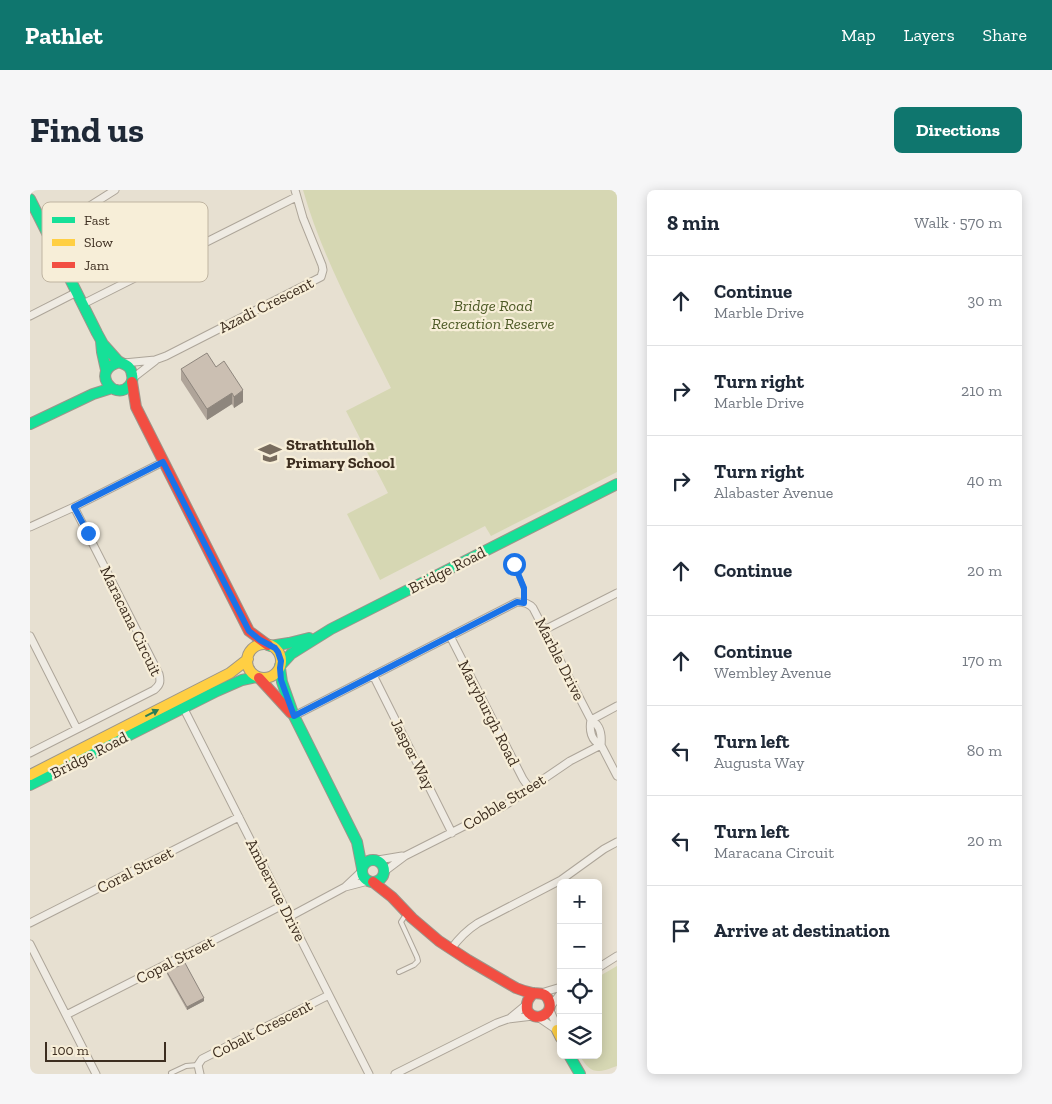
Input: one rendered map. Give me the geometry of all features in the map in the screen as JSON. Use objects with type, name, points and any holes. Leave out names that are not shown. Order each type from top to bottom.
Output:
[{"type":"street","points":[[96,202],[115,190]]},
{"type":"street","points":[[208,239],[296,193]]},
{"type":"street","name":"Azadi Crescent","points":[[122,362],[155,360],[166,356],[321,277],[322,265],[303,218],[296,193]]},
{"type":"street","points":[[30,199],[42,222]]},
{"type":"street","points":[[72,282],[101,341],[122,362],[130,367],[133,374],[132,380],[136,407],[249,631],[275,648],[280,656],[283,686],[294,716],[357,842],[363,877],[394,898],[430,934],[451,949],[514,987],[547,997],[557,1028]]},
{"type":"street","points":[[83,304],[125,282]]},
{"type":"street","points":[[30,316],[77,292]]},
{"type":"street","points":[[101,341],[107,383],[136,407]]},
{"type":"street","name":"Azadi Crescent","points":[[132,380],[155,360]]},
{"type":"street","points":[[84,398],[106,373],[110,365],[122,362]]},
{"type":"street","points":[[30,424],[93,394],[127,387],[132,380]]},
{"type":"street","points":[[30,527],[163,462]]},
{"type":"street","name":"Bridge Road","points":[[269,645],[303,640],[330,629],[617,484]]},
{"type":"street","name":"Maracana Circuit","points":[[30,753],[154,690],[158,687],[160,680],[74,507]]},
{"type":"street","points":[[544,630],[617,592]]},
{"type":"street","name":"Marble Drive","points":[[294,716],[517,602],[524,603],[533,608],[591,720],[590,731],[593,740],[596,744],[601,745],[617,776]]},
{"type":"street","name":"Bridge Road","points":[[280,667],[291,654],[330,629]]},
{"type":"street","points":[[249,631],[247,663],[250,671],[270,688],[294,716]]},
{"type":"street","points":[[30,636],[78,729]]},
{"type":"street","name":"Maryburgh Road","points":[[450,636],[523,779],[530,789]]},
{"type":"street","points":[[248,656],[257,646],[269,645]]},
{"type":"street","name":"Bridge Road","points":[[30,775],[230,674],[248,656]]},
{"type":"street","points":[[258,677],[273,676],[280,667]]},
{"type":"street","name":"Jasper Way","points":[[373,675],[452,833]]},
{"type":"street","name":"Bridge Road","points":[[30,785],[183,707],[242,680],[258,677]]},
{"type":"street","points":[[591,720],[617,706]]},
{"type":"street","name":"Ambervue Drive","points":[[183,707],[369,1074]]},
{"type":"street","name":"Cobble Street","points":[[384,873],[405,856],[504,806],[570,761],[601,745]]},
{"type":"street","name":"Coral Street","points":[[30,923],[239,817]]},
{"type":"street","points":[[357,842],[383,865],[384,873],[394,898]]},
{"type":"street","points":[[451,949],[461,936],[478,923],[561,880],[604,849],[617,842]]},
{"type":"street","name":"Cobble Street","points":[[376,860],[405,856]]},
{"type":"street","points":[[345,888],[366,862],[376,860]]},
{"type":"street","points":[[289,917],[345,888],[380,880],[384,873]]},
{"type":"street","name":"Copal Street","points":[[66,1015],[283,904]]},
{"type":"street","points":[[30,944],[96,1074]]},
{"type":"street","points":[[602,965],[617,956]]},
{"type":"street","points":[[514,987],[528,1011],[557,1032]]},
{"type":"street","points":[[508,1020],[526,1005],[528,997],[557,989]]},
{"type":"street","name":"Cobalt Crescent","points":[[200,1074],[198,1065],[202,1059],[329,995]]},
{"type":"street","points":[[395,1074],[485,1028],[508,1020],[543,1015],[557,998]]},
{"type":"street","points":[[571,1059],[580,1074]]},
{"type":"lane","name":"Marble Drive","points":[[514,564],[524,588],[524,603]]},
{"type":"lane","points":[[399,972],[418,961],[401,922],[407,913]]},
{"type":"lane","name":"Cobalt Crescent","points":[[171,1073],[186,1066],[198,1065]]},
{"type":"green space","name":"Bridge Road Recreation Reserve","points":[[303,190],[617,190],[617,472],[491,536],[485,526],[380,580],[347,514],[388,493],[346,411],[391,388],[331,266]]},
{"type":"green space","points":[[617,966],[617,1066],[595,1071],[587,1066],[582,1059],[602,1059],[602,975]]},
{"type":"building","points":[[207,353],[216,367],[224,361],[243,390],[234,397],[232,393],[207,409],[181,369]]},
{"type":"building","points":[[185,963],[204,998],[187,1007],[167,972]]},
{"type":"traffic: fast","points":[[30,199],[42,223]]},
{"type":"traffic: fast","points":[[72,282],[103,344],[120,362]]},
{"type":"traffic: fast","points":[[101,341],[106,370]]},
{"type":"traffic: fast","points":[[120,362],[128,366],[131,370],[132,378],[131,384],[123,390],[111,388],[105,377],[106,371],[120,362]]},
{"type":"traffic: fast","points":[[30,424],[93,394],[112,388]]},
{"type":"traffic: fast","points":[[280,666],[291,654],[331,629],[617,484]]},
{"type":"traffic: fast","points":[[270,646],[309,638]]},
{"type":"traffic: fast","points":[[280,668],[282,682],[294,716],[357,842],[362,868]]},
{"type":"traffic: fast","points":[[30,785],[217,691],[242,680],[257,677]]},
{"type":"traffic: fast","points":[[369,860],[377,860],[384,867],[384,871],[384,875],[377,882],[369,882],[362,875],[362,867],[369,860]]},
{"type":"traffic: fast","points":[[571,1059],[580,1074]]},
{"type":"traffic: slow","points":[[264,644],[276,649],[281,661],[276,673],[264,678],[252,673],[247,661],[252,649],[264,644]]},
{"type":"traffic: slow","points":[[30,775],[230,673],[248,659]]},
{"type":"traffic: jam","points":[[132,382],[136,407],[249,631],[268,645]]},
{"type":"traffic: jam","points":[[259,678],[291,713]]},
{"type":"traffic: jam","points":[[373,882],[439,941],[516,988],[546,996],[550,1006],[543,1016],[535,1016],[527,1010],[528,1000],[534,993]]},
{"type":"place","name":"Strathtulloh Primary School","points":[[270,453]]},
{"type":"route","points":[[88,533],[74,507],[163,462],[249,631],[278,652],[281,661],[281,680],[294,716],[517,602],[524,603],[524,588],[514,564]]}]
